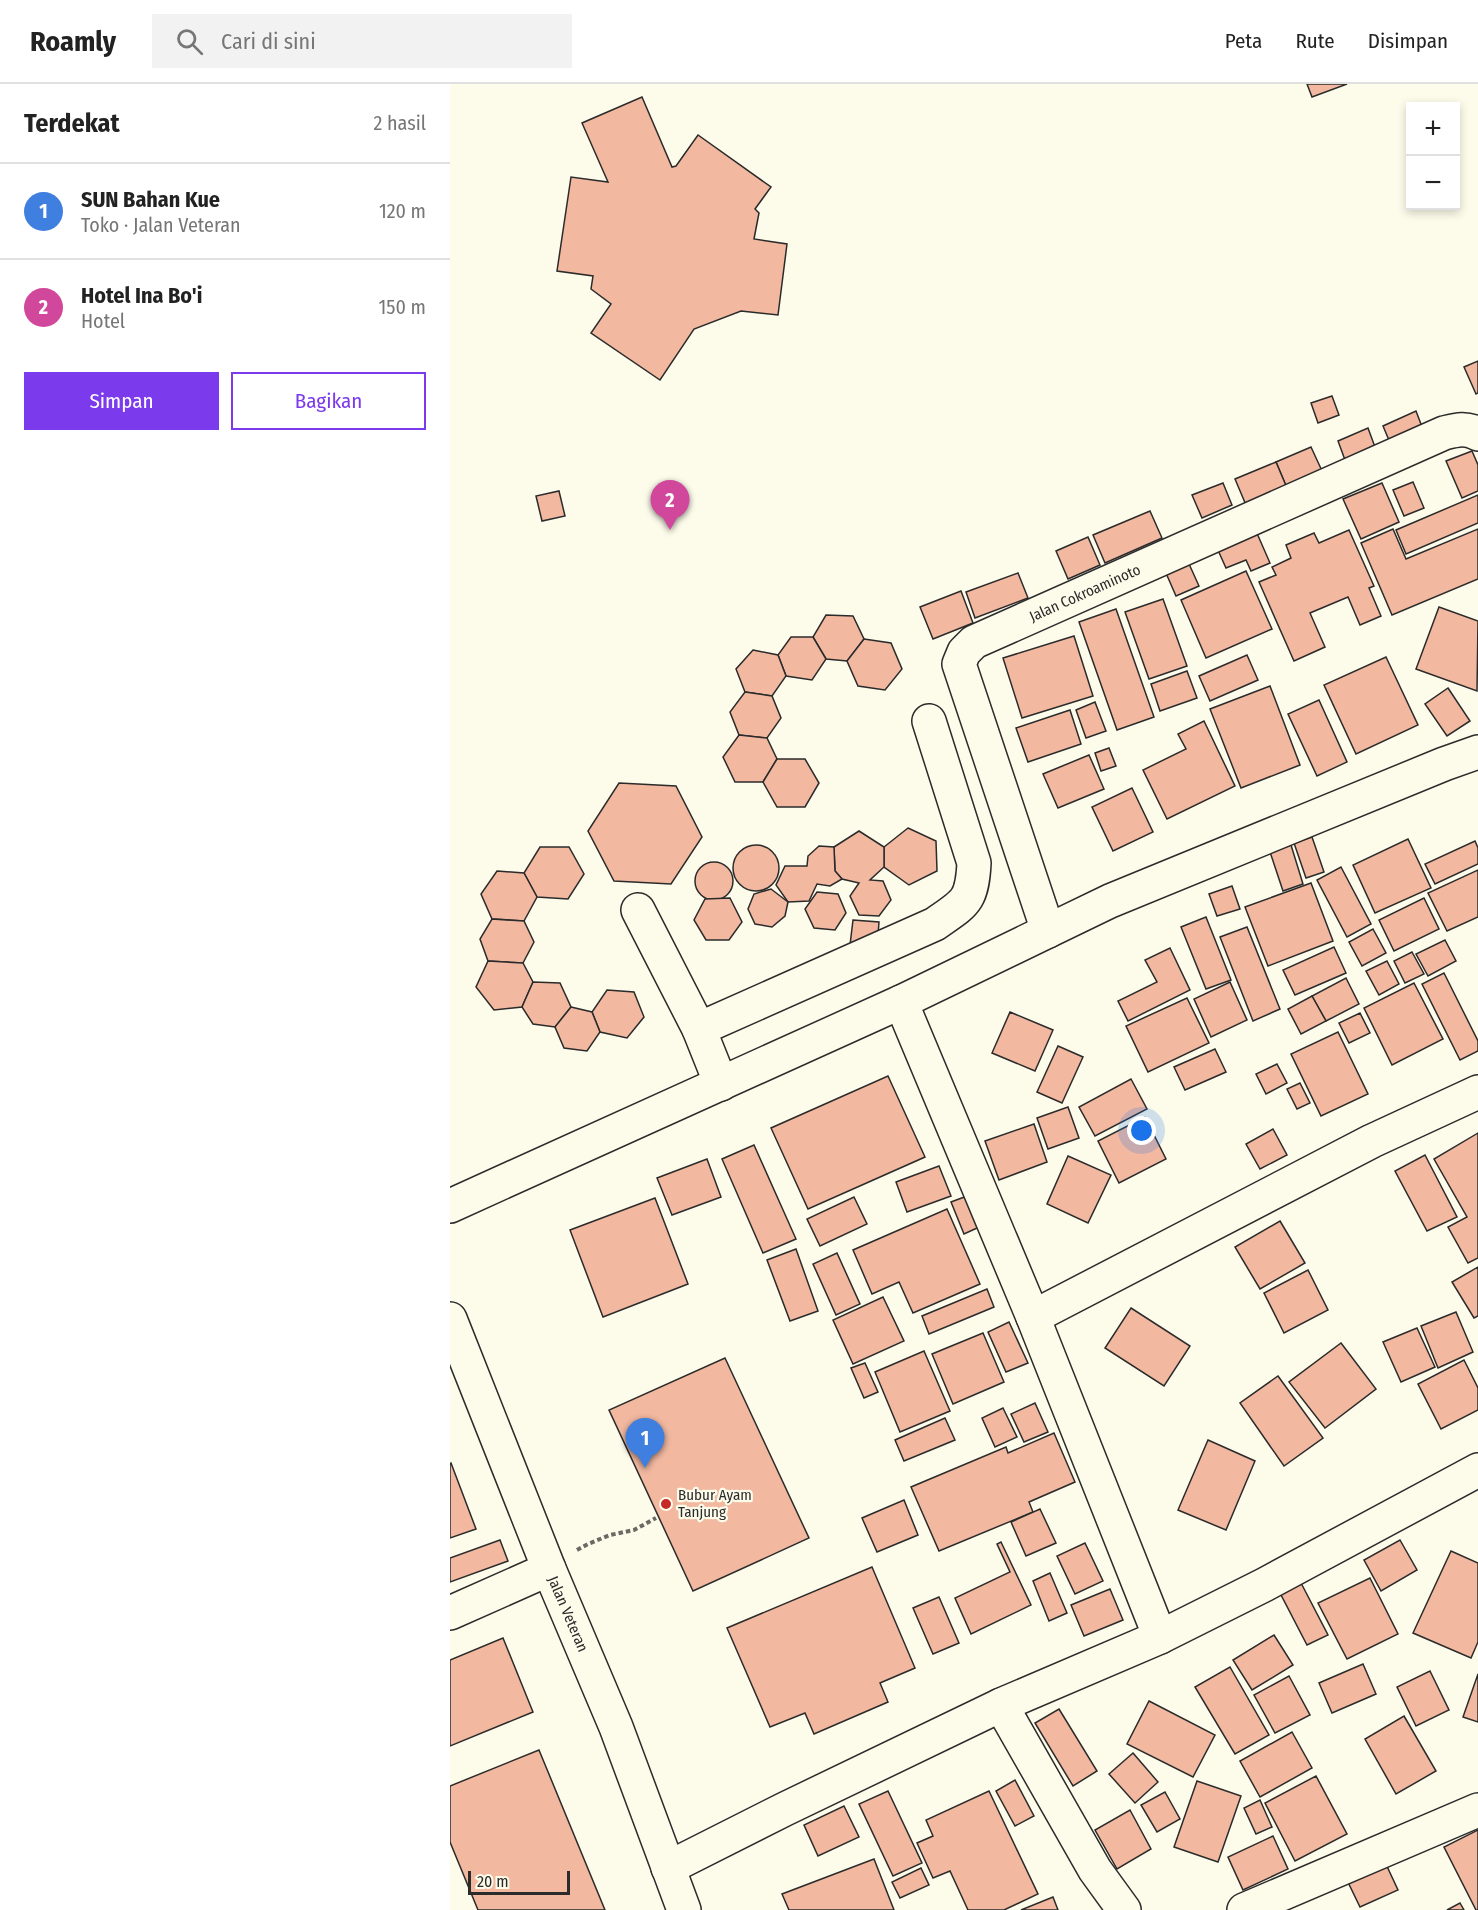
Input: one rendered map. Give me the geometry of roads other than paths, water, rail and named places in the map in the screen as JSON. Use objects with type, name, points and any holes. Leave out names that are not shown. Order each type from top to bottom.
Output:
[{"type":"street","name":"Jalan Cokroaminoto","points":[[1048,931],[958,664],[964,652],[974,642],[1444,433],[1461,428],[1478,434]]},
{"type":"street","points":[[699,1029],[935,924],[964,904],[973,881],[974,863],[929,721]]},
{"type":"street","points":[[450,1206],[901,1002],[1121,897],[1478,752]]},
{"type":"street","points":[[638,910],[699,1029],[721,1084]]},
{"type":"street","points":[[901,1002],[1033,1317],[1160,1637]]},
{"type":"street","points":[[1033,1317],[1372,1141],[1478,1092]]},
{"type":"street","name":"Jalan Veteran","points":[[450,1319],[549,1569],[616,1727],[684,1910]]},
{"type":"street","points":[[668,1868],[1001,1705],[1160,1637],[1264,1585],[1478,1470]]},
{"type":"street","points":[[450,1613],[549,1569]]},
{"type":"street","points":[[1001,1705],[1095,1870],[1124,1910]]},
{"type":"street","points":[[1244,1910],[1478,1810]]},
{"type":"place","name":"Hotel Ina Bo'i","points":[[670,530]]},
{"type":"place","name":"SUN Bahan Kue","points":[[645,1468]]},
{"type":"place","name":"Bubur Ayam Tanjung","points":[[666,1504]]}]
